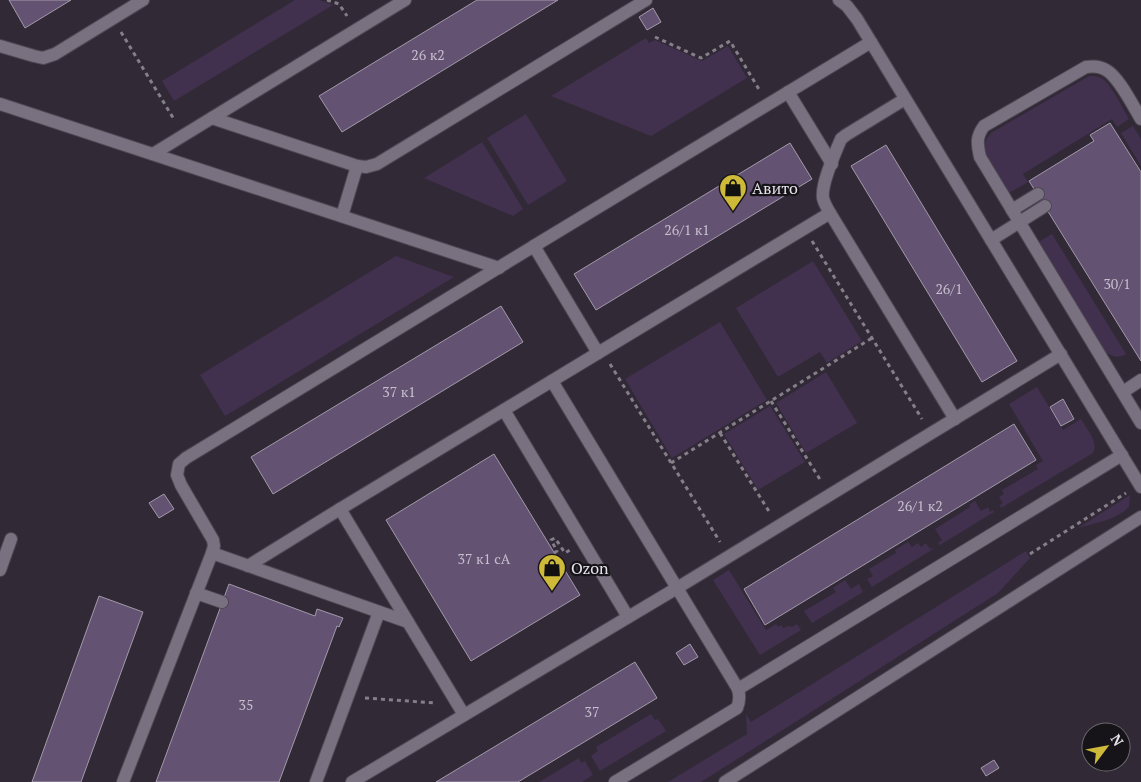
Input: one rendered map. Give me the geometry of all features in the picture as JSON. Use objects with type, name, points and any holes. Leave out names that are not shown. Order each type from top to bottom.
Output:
[{"type":"street","points":[[0,46],[43,58],[55,54],[143,0]]},
{"type":"street","points":[[152,154],[405,0]]},
{"type":"street","points":[[212,118],[357,166],[366,167],[376,164],[646,0]]},
{"type":"street","points":[[839,0],[847,6],[871,42],[1140,486]]},
{"type":"street","points":[[123,782],[214,546],[213,540],[181,485],[177,475],[179,464],[871,42]]},
{"type":"street","points":[[1141,119],[1115,76],[1106,69],[1096,66],[1086,67],[984,126],[979,133],[977,144],[980,156],[1141,423]]},
{"type":"street","points":[[788,92],[832,164]]},
{"type":"street","points":[[905,99],[841,139],[823,189],[823,197],[830,213],[955,418]]},
{"type":"street","points":[[0,104],[499,268]]},
{"type":"street","points":[[342,216],[357,166]]},
{"type":"street","points":[[1012,210],[1038,194]]},
{"type":"street","points":[[991,240],[1045,206]]},
{"type":"street","points":[[248,566],[830,213]]},
{"type":"street","points":[[534,246],[600,352]]},
{"type":"street","points":[[352,782],[462,710],[677,588],[1060,354]]},
{"type":"street","points":[[1122,392],[1141,380]]},
{"type":"street","points":[[552,381],[738,689],[740,696],[740,702],[736,708],[615,782]]},
{"type":"street","points":[[504,410],[628,617]]},
{"type":"street","points":[[738,689],[1122,455]]},
{"type":"street","points":[[340,509],[462,710]]},
{"type":"street","points":[[725,782],[1141,517]]},
{"type":"street","points":[[0,570],[11,539]]},
{"type":"street","points":[[212,553],[408,622]]},
{"type":"street","points":[[196,593],[222,602]]},
{"type":"street","points":[[316,782],[379,612]]},
{"type":"path","points":[[327,0],[340,4],[356,30]]},
{"type":"path","points":[[113,19],[183,135]]},
{"type":"path","points":[[655,37],[701,58],[730,41],[768,104]]},
{"type":"path","points":[[804,228],[931,433]]},
{"type":"path","points":[[671,463],[872,338]]},
{"type":"path","points":[[600,352],[729,556]]},
{"type":"path","points":[[771,401],[830,495]]},
{"type":"path","points":[[720,433],[778,526]]},
{"type":"path","points":[[1030,554],[1140,486]]},
{"type":"path","points":[[554,553],[558,550],[551,540],[555,538],[565,554]]},
{"type":"path","points":[[347,697],[462,710]]},
{"type":"shaded area","points":[[295,0],[319,0],[333,5],[174,101],[162,81]]},
{"type":"shaded area","points":[[646,38],[649,43],[655,40],[702,61],[728,46],[747,78],[651,136],[551,96]]},
{"type":"shaded area","points":[[1089,76],[1098,77],[1105,81],[1129,119],[1117,127],[1112,119],[1023,174],[1028,182],[1009,193],[986,157],[985,144],[991,133]]},
{"type":"shaded area","points":[[526,114],[567,181],[528,205],[487,138]]},
{"type":"shaded area","points":[[1133,126],[1141,139],[1141,166],[1121,133]]},
{"type":"shaded area","points":[[482,142],[523,209],[513,216],[424,178]]},
{"type":"shaded area","points":[[1052,234],[1126,354],[1119,357],[1113,356],[1101,348],[1037,243]]},
{"type":"shaded area","points":[[396,256],[454,277],[225,416],[200,375]]},
{"type":"shaded area","points":[[813,261],[862,341],[827,363],[820,352],[778,377],[736,308]]},
{"type":"shaded area","points":[[720,322],[767,400],[672,458],[625,379]]},
{"type":"shaded area","points":[[826,372],[857,423],[806,453],[776,403]]},
{"type":"shaded area","points":[[1037,387],[1063,430],[1081,419],[1092,436],[1093,453],[1001,508],[1000,505],[1003,503],[999,497],[1004,494],[1002,490],[1038,469],[1036,465],[1043,461],[1009,404]]},
{"type":"shaded area","points":[[770,406],[805,462],[758,490],[724,434]]},
{"type":"shaded area","points":[[1130,495],[1129,507],[1118,515],[1078,528]]},
{"type":"shaded area","points":[[975,501],[981,511],[988,507],[990,512],[993,510],[994,512],[940,545],[938,543],[942,540],[935,529],[970,507],[969,505]]},
{"type":"shaded area","points":[[908,542],[912,547],[918,543],[921,547],[926,543],[930,549],[933,549],[872,587],[867,579],[873,576],[869,569],[896,553],[895,550]]},
{"type":"shaded area","points":[[1026,551],[1030,558],[998,593],[701,782],[668,782],[747,734],[746,714],[751,722]]},
{"type":"shaded area","points":[[729,570],[766,630],[776,624],[778,627],[781,625],[783,628],[792,627],[797,624],[801,630],[760,655],[713,580]]},
{"type":"shaded area","points":[[845,580],[851,589],[859,584],[863,592],[812,623],[804,611],[836,592],[833,588]]},
{"type":"shaded area","points":[[651,714],[655,720],[658,719],[666,731],[600,771],[591,756],[598,751],[596,747]]},
{"type":"shaded area","points":[[579,758],[581,763],[585,761],[593,775],[582,782],[539,782]]},
{"type":"building","points":[[9,0],[71,0],[25,28]]},
{"type":"building","points":[[477,0],[558,0],[342,132],[319,96]]},
{"type":"building","points":[[653,8],[661,22],[647,30],[639,17]]},
{"type":"building","points":[[1110,123],[1141,172],[1141,361],[1029,181],[1094,141],[1090,135]]},
{"type":"building","points":[[790,143],[812,179],[596,310],[574,274]]},
{"type":"building","points":[[886,145],[1017,361],[982,382],[851,166]]},
{"type":"building","points":[[501,306],[523,342],[273,494],[251,457]]},
{"type":"building","points":[[1063,399],[1074,419],[1061,426],[1050,407]]},
{"type":"building","points":[[1014,424],[1036,460],[765,625],[744,589]]},
{"type":"building","points":[[494,454],[580,595],[471,661],[386,520]]},
{"type":"building","points":[[164,494],[174,509],[159,518],[149,503]]},
{"type":"building","points":[[229,584],[315,616],[317,609],[343,618],[339,627],[337,626],[279,782],[156,782]]},
{"type":"building","points":[[99,596],[143,612],[81,782],[32,782]]},
{"type":"building","points":[[690,644],[698,657],[684,665],[676,653]]},
{"type":"building","points":[[635,662],[657,698],[518,782],[436,782]]},
{"type":"building","points":[[994,760],[999,768],[986,776],[981,768]]},
{"type":"place","name":"Авито","points":[[733,212]]},
{"type":"place","name":"Ozon","points":[[552,592]]}]
